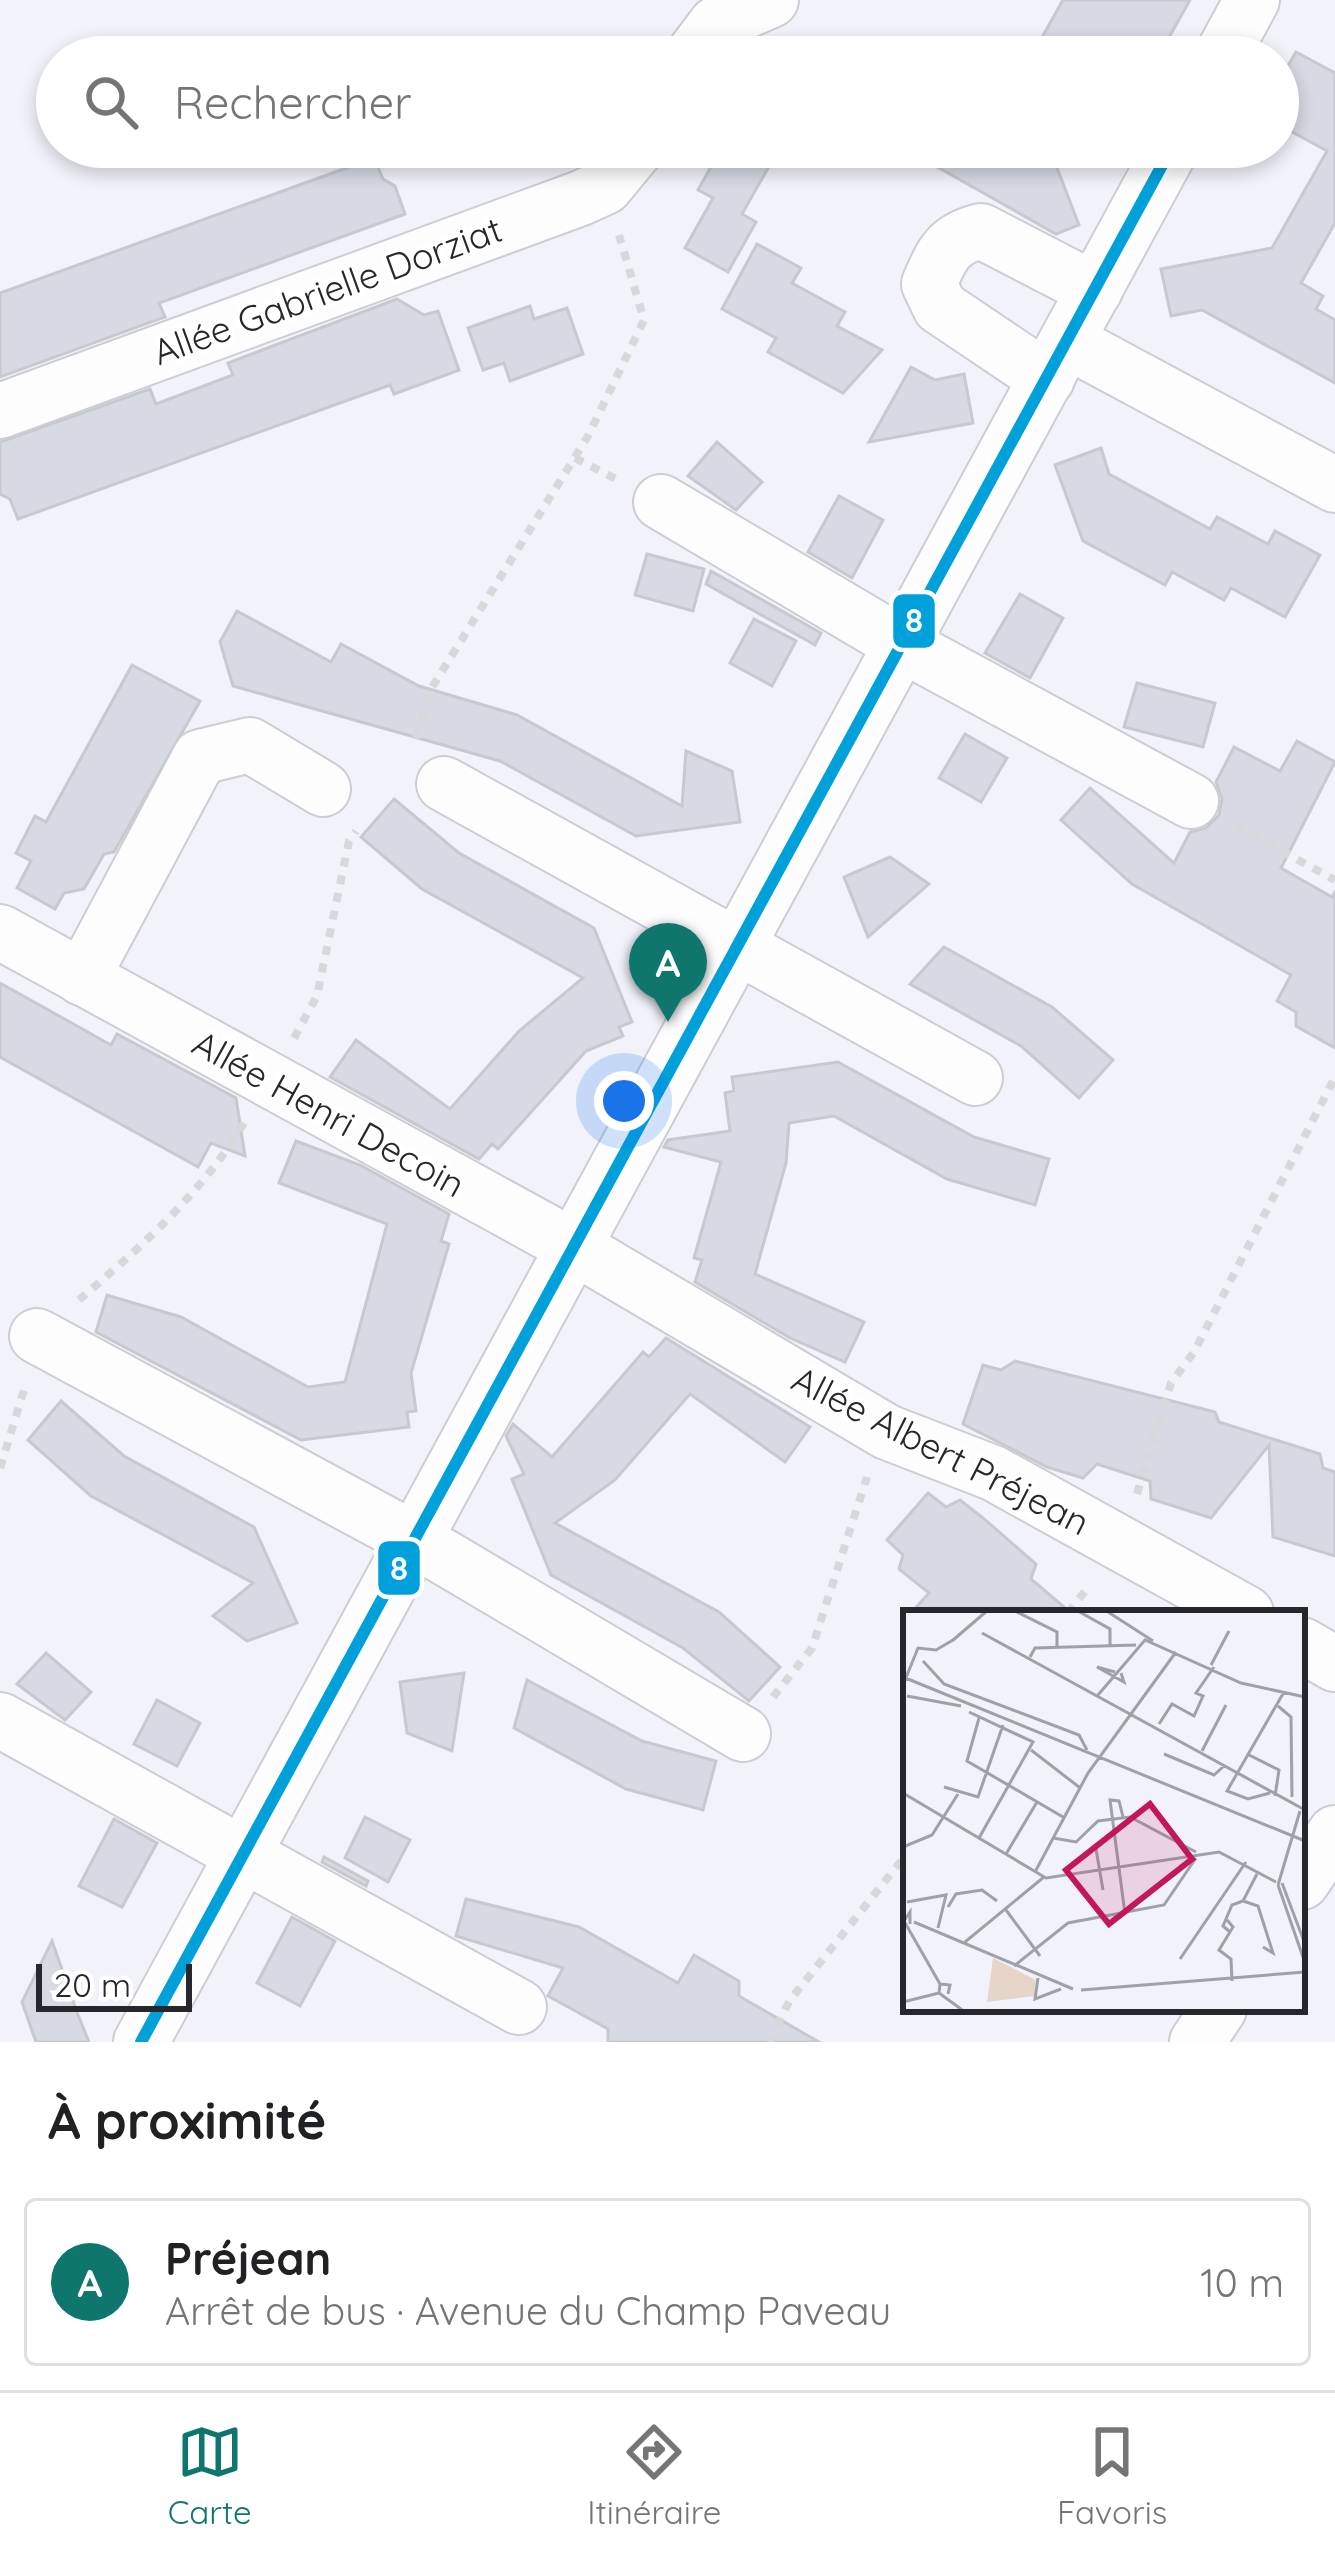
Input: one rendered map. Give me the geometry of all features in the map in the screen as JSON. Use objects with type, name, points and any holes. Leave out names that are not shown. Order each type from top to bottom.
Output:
[{"type":"street","points":[[705,27],[771,0]]},
{"type":"street","points":[[1232,36],[1252,0]]},
{"type":"street","name":"Allée Gabrielle Dorziat","points":[[0,411],[618,168]]},
{"type":"street","points":[[141,2042],[1161,168]]},
{"type":"street","points":[[1095,290],[981,231],[956,237],[943,252],[929,284],[940,308],[1335,485]]},
{"type":"street","points":[[661,502],[903,645],[1191,801]]},
{"type":"street","points":[[82,978],[200,757],[250,745],[342,807]]},
{"type":"street","points":[[427,770],[975,1078]]},
{"type":"street","name":"Allée Henri Decoin","points":[[0,932],[576,1248]]},
{"type":"street","name":"Allée Albert Préjean","points":[[576,1248],[887,1432],[993,1473],[1241,1610]]},
{"type":"street","points":[[37,1336],[417,1541],[743,1734]]},
{"type":"street","points":[[1305,1647],[1335,1664]]},
{"type":"street","points":[[0,1720],[519,2007]]},
{"type":"street","points":[[1305,1878],[1335,1833]]},
{"type":"street","points":[[1197,2042],[1217,2012]]},
{"type":"path","points":[[427,770],[431,689],[588,436],[644,320],[621,168]]},
{"type":"path","points":[[1191,801],[1335,880]]},
{"type":"path","points":[[0,1468],[10,1448],[37,1336],[150,1240],[228,1150],[317,996],[349,841],[342,807]]},
{"type":"path","points":[[1070,1610],[1122,1543],[1171,1382],[1194,1352],[1335,1077]]},
{"type":"path","points":[[743,1734],[812,1648],[836,1586],[854,1507],[887,1432]]},
{"type":"path","points":[[770,2042],[790,2000],[903,1859]]},
{"type":"building","points":[[1063,0],[1190,0],[1170,36],[1043,36]]},
{"type":"building","points":[[1299,54],[1335,73],[1335,223],[1301,283],[1323,296],[1316,309],[1335,320],[1335,383],[1202,310],[1171,316],[1161,269],[1272,248],[1327,151],[1299,136]]},
{"type":"building","points":[[346,168],[378,168],[383,179],[395,186],[405,214],[159,303],[165,317],[0,377],[0,293]]},
{"type":"building","points":[[710,168],[768,168],[742,214],[756,222],[728,272],[685,248],[713,198],[698,190]]},
{"type":"building","points":[[939,168],[1057,168],[1079,225],[1056,234]]},
{"type":"building","points":[[757,244],[801,268],[792,283],[845,312],[837,326],[882,350],[843,393],[768,352],[776,338],[722,309]]},
{"type":"building","points":[[397,299],[424,315],[438,311],[459,370],[394,394],[390,385],[18,519],[10,499],[0,494],[0,442],[150,389],[156,404],[233,375],[228,363]]},
{"type":"building","points":[[530,306],[534,319],[567,308],[583,354],[510,381],[504,363],[483,370],[468,328]]},
{"type":"building","points":[[911,367],[935,380],[964,374],[973,423],[869,442]]},
{"type":"building","points":[[717,442],[762,482],[736,510],[688,476]]},
{"type":"building","points":[[1101,448],[1109,474],[1210,529],[1217,517],[1268,544],[1275,531],[1320,555],[1285,617],[1231,588],[1224,600],[1172,572],[1165,585],[1083,541],[1055,465]]},
{"type":"building","points":[[839,496],[883,520],[852,578],[808,552]]},
{"type":"building","points":[[647,554],[704,569],[693,611],[635,595]]},
{"type":"building","points":[[711,571],[821,633],[815,645],[706,584]]},
{"type":"building","points":[[1020,594],[1063,618],[1030,678],[985,653]]},
{"type":"building","points":[[237,611],[331,662],[341,644],[419,686],[517,715],[682,806],[686,751],[732,771],[740,822],[636,836],[500,761],[233,686],[220,642]]},
{"type":"building","points":[[754,619],[796,641],[772,686],[730,663]]},
{"type":"building","points":[[132,665],[200,701],[114,852],[104,854],[84,889],[64,893],[55,909],[17,888],[31,861],[16,853],[35,816],[46,822]]},
{"type":"building","points":[[1137,683],[1215,703],[1203,747],[1124,727]]},
{"type":"building","points":[[965,734],[1007,758],[981,802],[939,778]]},
{"type":"building","points":[[1297,741],[1335,762],[1281,868],[1332,897],[1335,892],[1335,1048],[1296,1026],[1296,1012],[1277,1001],[1291,975],[1132,884],[1061,820],[1090,788],[1174,863],[1190,832],[1206,828],[1219,815],[1222,799],[1216,782],[1234,747],[1280,771]]},
{"type":"building","points":[[394,799],[459,853],[594,928],[632,1022],[619,1027],[623,1036],[586,1051],[498,1149],[492,1144],[479,1159],[330,1077],[356,1040],[450,1109],[519,1031],[583,978],[422,889],[361,837]]},
{"type":"building","points":[[890,857],[929,884],[868,937],[844,877]]},
{"type":"building","points":[[944,947],[1052,1007],[1113,1060],[1079,1098],[1021,1046],[910,984]]},
{"type":"building","points":[[0,983],[111,1045],[117,1034],[236,1098],[245,1156],[211,1143],[198,1167],[0,1057]]},
{"type":"building","points":[[838,1062],[974,1137],[1049,1159],[1035,1205],[947,1179],[834,1116],[789,1123],[786,1163],[755,1274],[864,1322],[845,1362],[790,1338],[695,1282],[702,1260],[694,1258],[721,1162],[664,1147],[668,1140],[730,1131],[725,1093],[734,1091],[732,1077]]},
{"type":"building","points":[[296,1141],[360,1165],[449,1214],[441,1241],[449,1244],[411,1373],[416,1411],[407,1412],[409,1427],[301,1440],[96,1332],[107,1295],[181,1317],[308,1387],[345,1382],[387,1224],[279,1183]]},
{"type":"building","points":[[666,1338],[810,1427],[785,1462],[690,1394],[615,1480],[555,1523],[719,1612],[780,1667],[749,1701],[683,1648],[551,1575],[512,1479],[524,1474],[506,1436],[513,1424],[552,1457],[643,1352],[649,1357]]},
{"type":"building","points":[[1015,1361],[1215,1412],[1219,1422],[1320,1454],[1323,1468],[1335,1472],[1335,1556],[1273,1537],[1269,1445],[1211,1518],[1151,1499],[1150,1481],[1097,1464],[1083,1478],[1047,1467],[963,1424],[983,1365],[1001,1370]]},
{"type":"building","points":[[61,1401],[124,1456],[254,1527],[297,1623],[247,1641],[213,1616],[253,1583],[91,1496],[28,1440]]},
{"type":"building","points":[[928,1493],[946,1507],[960,1500],[1036,1564],[1031,1579],[1067,1610],[914,1610],[929,1593],[899,1569],[903,1555],[887,1540]]},
{"type":"building","points":[[46,1653],[91,1692],[65,1720],[17,1684]]},
{"type":"building","points":[[464,1673],[452,1751],[407,1733],[400,1682]]},
{"type":"building","points":[[527,1680],[642,1741],[716,1761],[703,1810],[626,1789],[514,1728]]},
{"type":"building","points":[[157,1700],[200,1723],[177,1766],[134,1744]]},
{"type":"building","points":[[365,1817],[410,1840],[388,1882],[345,1858]]},
{"type":"building","points":[[114,1819],[157,1843],[122,1907],[79,1886]]},
{"type":"building","points":[[324,1857],[368,1881],[366,1886],[322,1862]]},
{"type":"building","points":[[466,1899],[579,1927],[678,1983],[694,1955],[739,1981],[739,1996],[819,2042],[608,2042],[608,2029],[548,1996],[563,1968],[456,1936]]},
{"type":"building","points":[[292,1917],[335,1941],[300,2006],[257,1983]]},
{"type":"building","points":[[52,1941],[89,2042],[36,2042],[22,2002]]},
{"type":"transit line","name":"8","points":[[141,2042],[1161,168]]},
{"type":"place","name":"Préjean","points":[[668,1022]]}]
